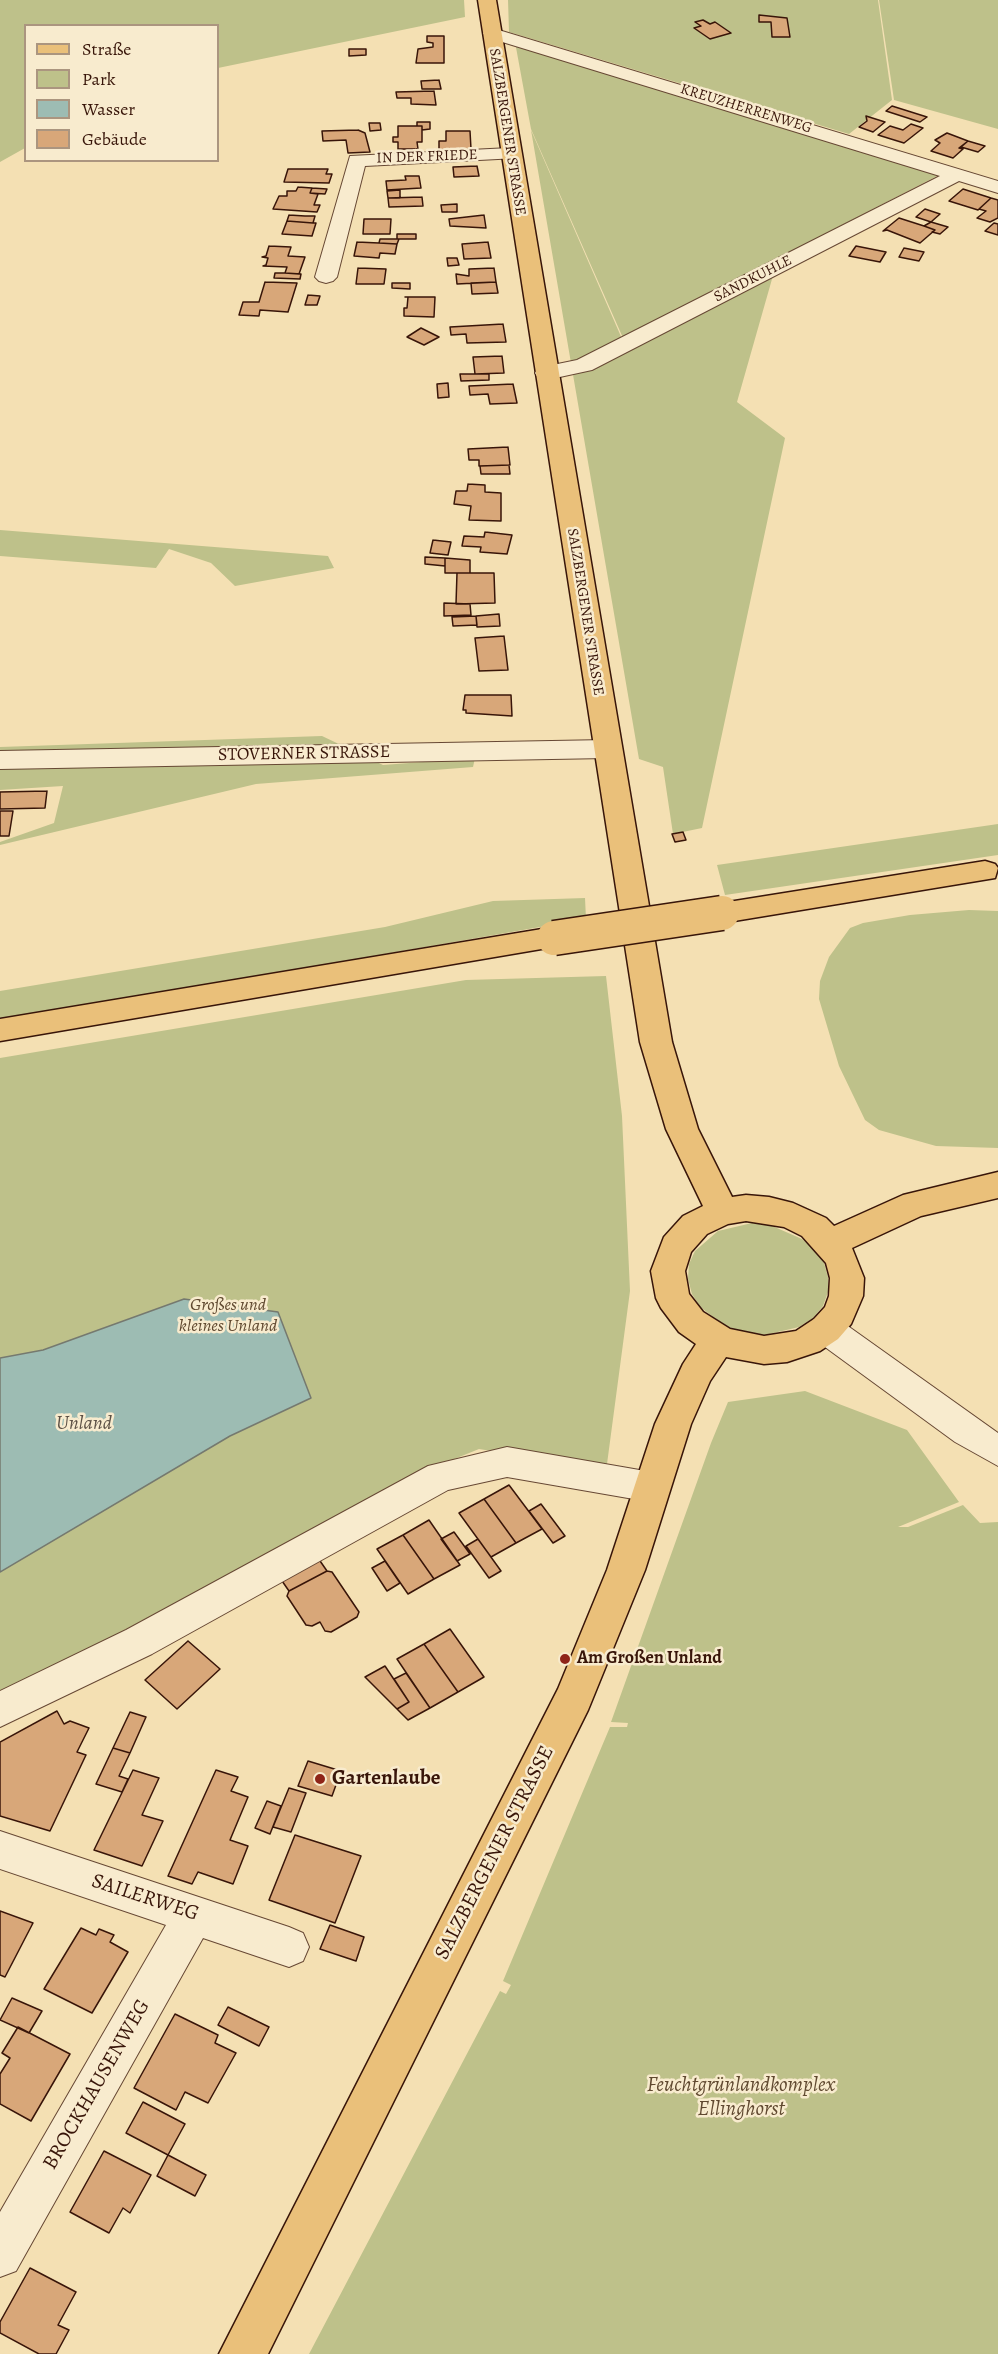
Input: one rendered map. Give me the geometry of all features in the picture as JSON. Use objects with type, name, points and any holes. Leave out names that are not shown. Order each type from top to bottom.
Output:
[{"type":"main road","name":"SALZBERGENER STRASSE","points":[[487,0],[510,154],[656,1042],[682,1129],[722,1212]]},
{"type":"main road","points":[[0,1030],[554,938],[994,870]]},
{"type":"main road","points":[[831,1243],[915,1204],[998,1185]]},
{"type":"main road","points":[[746,1208],[785,1214],[814,1227],[831,1243],[842,1260],[847,1278],[846,1296],[839,1314],[826,1329],[808,1341],[787,1348],[764,1350],[740,1347],[718,1340],[691,1322],[673,1298],[668,1271],[676,1246],[695,1225],[722,1212],[746,1208]]},
{"type":"main road","name":"SALZBERGENER STRASSE","points":[[243,2354],[574,1697],[626,1570],[673,1424],[696,1374],[718,1340]]},
{"type":"street","name":"KREUZHERRENWEG","points":[[492,33],[998,187]]},
{"type":"street","name":"IN DER FRIEDE","points":[[326,277],[357,159],[510,154]]},
{"type":"street","name":"SANDKUHLE","points":[[546,373],[584,365],[956,175]]},
{"type":"street","name":"STOVERNER STRASSE","points":[[0,760],[607,748]]},
{"type":"street","points":[[826,1329],[966,1432],[998,1450]]},
{"type":"street","points":[[0,1710],[139,1642],[440,1477],[507,1462],[651,1487]]},
{"type":"street","name":"SAILERWEG","points":[[0,1850],[289,1947]]},
{"type":"street","name":"BROCKHAUSENWEG","points":[[0,2255],[194,1915]]},
{"type":"green space","points":[[0,0],[464,0],[465,17],[219,68],[219,24],[24,24],[24,149],[0,162]]},
{"type":"green space","points":[[508,0],[878,0],[892,100],[849,134],[509,32]]},
{"type":"green space","points":[[879,0],[998,0],[998,129],[894,100]]},
{"type":"green space","points":[[515,42],[943,173],[623,338],[531,129]]},
{"type":"green space","points":[[531,130],[626,348],[774,272],[737,402],[785,438],[702,828],[673,834],[663,767],[639,759]]},
{"type":"green space","points":[[0,530],[328,556],[334,568],[235,586],[211,563],[169,549],[156,568],[0,556]]},
{"type":"green space","points":[[322,736],[383,765],[475,758],[473,767],[256,784],[0,845],[0,842],[54,823],[63,786],[0,790],[0,747]]},
{"type":"green space","points":[[998,824],[998,855],[725,895],[717,865]]},
{"type":"green space","points":[[585,898],[586,919],[0,1021],[0,991],[385,927],[493,901]]},
{"type":"green space","points":[[969,910],[998,911],[998,1148],[936,1146],[879,1130],[865,1120],[839,1066],[819,999],[820,981],[829,957],[850,928],[863,923],[910,915]]},
{"type":"green space","name":"Großes und kleines Unland","points":[[606,976],[622,1116],[630,1291],[607,1464],[593,1462],[591,1467],[479,1449],[405,1479],[0,1697],[0,1058],[466,980]]},
{"type":"green space","points":[[752,1223],[770,1225],[802,1239],[815,1250],[824,1263],[828,1277],[828,1292],[823,1306],[813,1318],[799,1327],[765,1335],[728,1328],[700,1307],[692,1294],[688,1279],[689,1264],[695,1251],[718,1231]]},
{"type":"green space","name":"Feuchtgrünlandkomplex Ellinghorst","points":[[805,1391],[907,1430],[959,1502],[898,1527],[908,1527],[963,1505],[980,1523],[998,1522],[998,2354],[309,2354],[500,1991],[506,1994],[511,1985],[503,1981],[610,1727],[627,1727],[628,1723],[611,1722],[711,1443],[728,1402]]},
{"type":"water","name":"Unland","points":[[184,1299],[278,1312],[311,1398],[230,1436],[0,1572],[0,1358],[43,1350]]},
{"type":"building","points":[[759,15],[787,18],[790,37],[772,37],[771,22],[759,22]]},
{"type":"building","points":[[703,20],[710,24],[715,22],[731,33],[710,39],[694,28],[701,26],[695,22]]},
{"type":"building","points":[[427,36],[444,36],[444,63],[416,63],[418,49],[433,47],[433,43],[427,42]]},
{"type":"building","points":[[349,49],[366,49],[366,55],[349,56]]},
{"type":"building","points":[[439,80],[441,89],[422,89],[421,81]]},
{"type":"building","points":[[434,91],[436,105],[411,104],[411,98],[397,98],[396,92]]},
{"type":"building","points":[[892,106],[927,117],[920,122],[886,111]]},
{"type":"building","points":[[866,116],[885,122],[873,132],[859,127],[867,121]]},
{"type":"building","points":[[417,122],[430,122],[430,129],[422,130],[422,126],[417,126]]},
{"type":"building","points":[[369,123],[380,123],[381,130],[370,131]]},
{"type":"building","points":[[911,124],[923,128],[904,143],[878,135],[890,126],[903,130]]},
{"type":"building","points":[[398,126],[422,126],[422,142],[417,142],[418,149],[398,149],[398,142],[393,142],[393,137],[398,137]]},
{"type":"building","points":[[358,130],[365,133],[370,152],[348,153],[346,140],[323,141],[322,131]]},
{"type":"building","points":[[446,131],[470,131],[471,149],[439,150],[439,141],[446,141]]},
{"type":"building","points":[[947,133],[968,141],[959,148],[963,149],[953,158],[931,151],[940,143],[935,140]]},
{"type":"building","points":[[968,141],[985,146],[978,152],[961,147]]},
{"type":"building","points":[[477,166],[479,176],[454,177],[453,167]]},
{"type":"building","points":[[288,169],[328,169],[326,174],[332,174],[329,183],[284,182]]},
{"type":"building","points":[[405,176],[419,176],[421,188],[387,190],[386,181],[406,180]]},
{"type":"building","points":[[298,187],[312,188],[310,193],[318,194],[314,205],[320,205],[317,212],[273,209],[279,196],[287,196],[287,191],[296,191]]},
{"type":"building","points":[[312,188],[327,189],[325,194],[310,193]]},
{"type":"building","points":[[963,189],[991,198],[978,210],[949,201]]},
{"type":"building","points":[[400,190],[400,198],[388,198],[387,191]]},
{"type":"building","points":[[422,197],[423,206],[389,207],[388,198]]},
{"type":"building","points":[[991,198],[998,200],[998,218],[990,222],[977,218],[986,211],[979,209]]},
{"type":"building","points":[[457,204],[457,212],[442,212],[441,205]]},
{"type":"building","points":[[925,209],[940,214],[931,222],[916,217]]},
{"type":"building","points":[[289,215],[315,216],[313,223],[287,221]]},
{"type":"building","points":[[484,215],[486,228],[450,226],[449,219]]},
{"type":"building","points":[[899,218],[935,230],[920,243],[887,230],[883,231]]},
{"type":"building","points":[[364,219],[391,219],[390,234],[363,234]]},
{"type":"building","points":[[287,221],[316,223],[312,236],[282,234]]},
{"type":"building","points":[[931,222],[948,227],[940,234],[932,232],[935,230],[924,226]]},
{"type":"building","points":[[994,223],[998,224],[998,235],[985,231]]},
{"type":"building","points":[[397,234],[416,234],[416,239],[397,239]]},
{"type":"building","points":[[380,239],[399,239],[397,244],[379,243]]},
{"type":"building","points":[[357,242],[397,244],[395,254],[380,253],[379,258],[354,256]]},
{"type":"building","points":[[488,242],[491,258],[464,259],[462,244]]},
{"type":"building","points":[[269,246],[291,247],[288,256],[305,257],[299,274],[285,273],[287,267],[263,266],[266,265],[268,258],[262,257],[266,256]]},
{"type":"building","points":[[856,246],[886,252],[880,262],[849,256]]},
{"type":"building","points":[[904,248],[924,252],[919,261],[899,257]]},
{"type":"building","points":[[447,258],[457,258],[459,265],[448,266]]},
{"type":"building","points":[[358,268],[386,269],[384,284],[356,284]]},
{"type":"building","points":[[494,268],[496,282],[457,284],[456,274],[469,276],[469,269]]},
{"type":"building","points":[[275,273],[301,274],[300,279],[274,278]]},
{"type":"building","points":[[265,282],[297,283],[288,312],[260,310],[259,316],[239,315],[243,302],[259,302]]},
{"type":"building","points":[[496,282],[498,293],[472,294],[471,283]]},
{"type":"building","points":[[392,283],[410,283],[410,289],[392,288]]},
{"type":"building","points":[[308,295],[320,296],[317,305],[305,305]]},
{"type":"building","points":[[408,297],[435,297],[434,317],[404,316]]},
{"type":"building","points":[[503,324],[506,342],[467,343],[466,334],[451,335],[450,327]]},
{"type":"building","points":[[421,328],[439,337],[424,345],[407,337]]},
{"type":"building","points":[[502,356],[504,373],[475,374],[473,357]]},
{"type":"building","points":[[460,374],[489,374],[489,380],[461,381]]},
{"type":"building","points":[[448,383],[449,397],[438,398],[437,384]]},
{"type":"building","points":[[513,384],[517,403],[490,404],[488,394],[470,395],[469,386]]},
{"type":"building","points":[[508,447],[510,465],[479,466],[479,460],[469,460],[468,449]]},
{"type":"building","points":[[509,465],[510,474],[481,474],[480,466]]},
{"type":"building","points":[[468,484],[485,485],[485,492],[501,493],[501,521],[469,520],[471,506],[454,504],[456,491],[467,491]]},
{"type":"building","points":[[485,532],[512,535],[507,554],[480,552],[481,547],[462,546],[464,536],[484,537]]},
{"type":"building","points":[[433,540],[451,542],[448,555],[430,553]]},
{"type":"building","points":[[425,557],[445,558],[445,566],[425,564]]},
{"type":"building","points":[[445,558],[470,560],[470,573],[445,573]]},
{"type":"building","points":[[457,573],[494,573],[495,603],[456,604]]},
{"type":"building","points":[[444,603],[470,604],[471,615],[444,616]]},
{"type":"building","points":[[499,614],[500,626],[477,627],[476,616]]},
{"type":"building","points":[[476,616],[477,625],[453,626],[452,617]]},
{"type":"building","points":[[504,636],[508,670],[479,671],[475,638]]},
{"type":"building","points":[[465,695],[511,695],[512,716],[466,713],[466,710],[463,710]]},
{"type":"building","points":[[47,791],[45,808],[0,809],[0,792]]},
{"type":"building","points":[[0,811],[13,811],[9,836],[0,836]]},
{"type":"building","points":[[683,832],[686,840],[675,842],[672,834]]},
{"type":"building","points":[[509,1485],[542,1529],[516,1543],[484,1499]]},
{"type":"building","points":[[484,1499],[516,1543],[491,1557],[459,1513]]},
{"type":"building","points":[[541,1504],[565,1536],[553,1543],[529,1511]]},
{"type":"building","points":[[429,1520],[460,1565],[434,1579],[403,1535]]},
{"type":"building","points":[[454,1532],[470,1554],[457,1561],[441,1539]]},
{"type":"building","points":[[403,1535],[434,1579],[408,1594],[377,1549]]},
{"type":"building","points":[[478,1539],[501,1571],[489,1578],[466,1546]]},
{"type":"building","points":[[318,1558],[327,1571],[289,1591],[280,1578]]},
{"type":"building","points":[[385,1561],[400,1583],[387,1591],[372,1568]]},
{"type":"building","points":[[327,1571],[332,1572],[359,1612],[357,1617],[331,1632],[325,1631],[320,1622],[312,1626],[306,1625],[287,1596],[289,1591]]},
{"type":"building","points":[[450,1629],[484,1677],[458,1692],[424,1644]]},
{"type":"building","points":[[188,1641],[220,1669],[177,1709],[145,1680]]},
{"type":"building","points":[[424,1644],[458,1692],[430,1708],[397,1659]]},
{"type":"building","points":[[385,1666],[409,1702],[397,1709],[365,1677]]},
{"type":"building","points":[[406,1673],[430,1708],[408,1720],[397,1709],[409,1702],[394,1679]]},
{"type":"building","points":[[57,1711],[64,1724],[70,1721],[89,1728],[77,1752],[86,1755],[50,1831],[0,1816],[0,1742]]},
{"type":"building","points":[[130,1712],[146,1717],[130,1753],[113,1748]]},
{"type":"building","points":[[113,1748],[130,1753],[119,1776],[128,1779],[122,1792],[96,1784]]},
{"type":"building","name":"Gartenlaube","points":[[308,1761],[341,1771],[332,1796],[298,1786]]},
{"type":"building","points":[[133,1770],[159,1778],[142,1815],[163,1821],[142,1866],[94,1850]]},
{"type":"building","points":[[216,1770],[238,1777],[231,1791],[248,1797],[230,1840],[248,1846],[233,1884],[198,1872],[192,1884],[168,1876]]},
{"type":"building","points":[[289,1788],[306,1793],[291,1832],[273,1827]]},
{"type":"building","points":[[267,1801],[281,1806],[270,1834],[255,1828]]},
{"type":"building","points":[[295,1835],[361,1856],[335,1923],[269,1900]]},
{"type":"building","points":[[0,1911],[33,1923],[5,1977],[0,1975]]},
{"type":"building","points":[[330,1925],[364,1937],[356,1961],[320,1949]]},
{"type":"building","points":[[81,1928],[96,1935],[99,1929],[114,1935],[110,1942],[128,1952],[92,2013],[44,1989]]},
{"type":"building","points":[[12,1998],[42,2011],[29,2033],[0,2020]]},
{"type":"building","points":[[228,2007],[269,2027],[259,2046],[218,2025]]},
{"type":"building","points":[[175,2014],[218,2035],[215,2043],[236,2053],[208,2103],[185,2092],[176,2110],[134,2088]]},
{"type":"building","points":[[18,2027],[70,2054],[31,2121],[0,2104],[0,2074],[10,2058],[2,2053]]},
{"type":"building","points":[[143,2102],[185,2124],[168,2155],[126,2133]]},
{"type":"building","points":[[104,2151],[151,2175],[130,2213],[123,2208],[109,2233],[70,2212]]},
{"type":"building","points":[[168,2155],[206,2175],[195,2196],[157,2176]]},
{"type":"building","points":[[30,2268],[76,2292],[58,2325],[69,2330],[56,2354],[39,2354],[0,2333],[0,2322]]},
{"type":"place","name":"Am Großen Unland","points":[[565,1659]]},
{"type":"place","name":"Gartenlaube","points":[[320,1779]]}]
